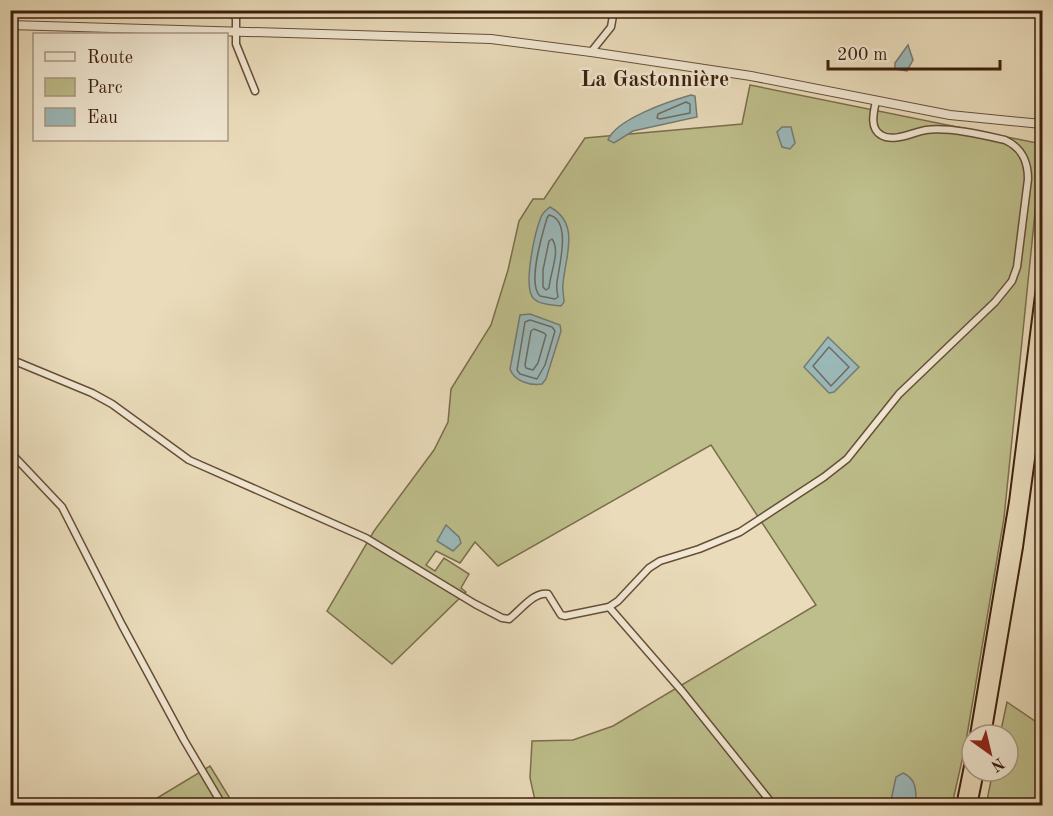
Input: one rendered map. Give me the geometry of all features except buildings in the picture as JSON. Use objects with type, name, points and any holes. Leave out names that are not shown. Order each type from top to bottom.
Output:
[{"type":"highway","points":[[978,723],[1009,546],[1042,287]]},
{"type":"highway","points":[[987,723],[1017,547],[1042,363]]},
{"type":"highway","points":[[962,806],[967,783]]},
{"type":"highway","points":[[971,806],[976,783]]},
{"type":"street","points":[[232,10],[236,19],[236,44],[255,91]]},
{"type":"street","points":[[591,52],[612,27],[614,10]]},
{"type":"street","points":[[10,25],[491,39],[783,82],[951,115],[1042,124]]},
{"type":"street","points":[[10,359],[92,393],[112,404],[189,460],[366,538],[502,618],[509,619],[537,595],[544,593],[548,594],[561,615],[565,616],[609,607],[618,601],[649,568],[660,561],[699,549],[740,532],[824,477],[856,450],[899,394],[995,302],[1012,281],[1017,267],[1028,171],[1024,158],[1017,148],[1012,143],[995,138],[933,129],[897,137],[881,135],[873,121],[876,100]]},
{"type":"street","points":[[10,452],[62,507],[183,741],[223,806]]},
{"type":"street","points":[[609,607],[644,645],[774,806]]},
{"type":"green space","points":[[750,85],[1042,144],[1004,518],[969,723],[960,723],[960,769],[952,805],[536,805],[530,778],[532,741],[573,740],[613,726],[816,605],[711,445],[498,566],[475,542],[460,563],[436,551],[426,565],[435,571],[444,558],[469,574],[461,588],[466,592],[392,664],[327,611],[374,531],[434,450],[448,422],[451,389],[491,325],[508,270],[519,221],[533,199],[544,199],[585,138],[742,124]]},
{"type":"green space","points":[[1007,702],[1042,726],[1042,805],[986,805],[991,783],[1020,783],[1020,723],[1003,723]]},
{"type":"green space","points":[[210,766],[234,805],[144,806]]},
{"type":"water","points":[[908,45],[913,60],[907,71],[895,69],[895,63]]},
{"type":"water","points":[[691,95],[695,96],[697,117],[633,131],[614,143],[608,140],[613,132],[632,118]]},
{"type":"water","points":[[782,127],[791,127],[795,143],[790,149],[782,147],[777,132]]},
{"type":"water","points":[[550,207],[560,214],[568,232],[569,242],[563,286],[564,302],[561,306],[534,299],[529,284],[536,235],[542,215]]},
{"type":"water","points":[[530,314],[560,325],[561,331],[546,379],[542,384],[523,382],[515,377],[510,369],[520,315]]},
{"type":"water","points":[[828,337],[859,367],[834,392],[829,393],[804,367]]},
{"type":"water","points":[[446,525],[459,537],[461,543],[453,551],[437,541]]},
{"type":"water","points":[[903,773],[913,782],[916,790],[916,805],[890,805],[896,777]]},
{"type":"district","name":"La Gastonnière","points":[[655,78]]}]
